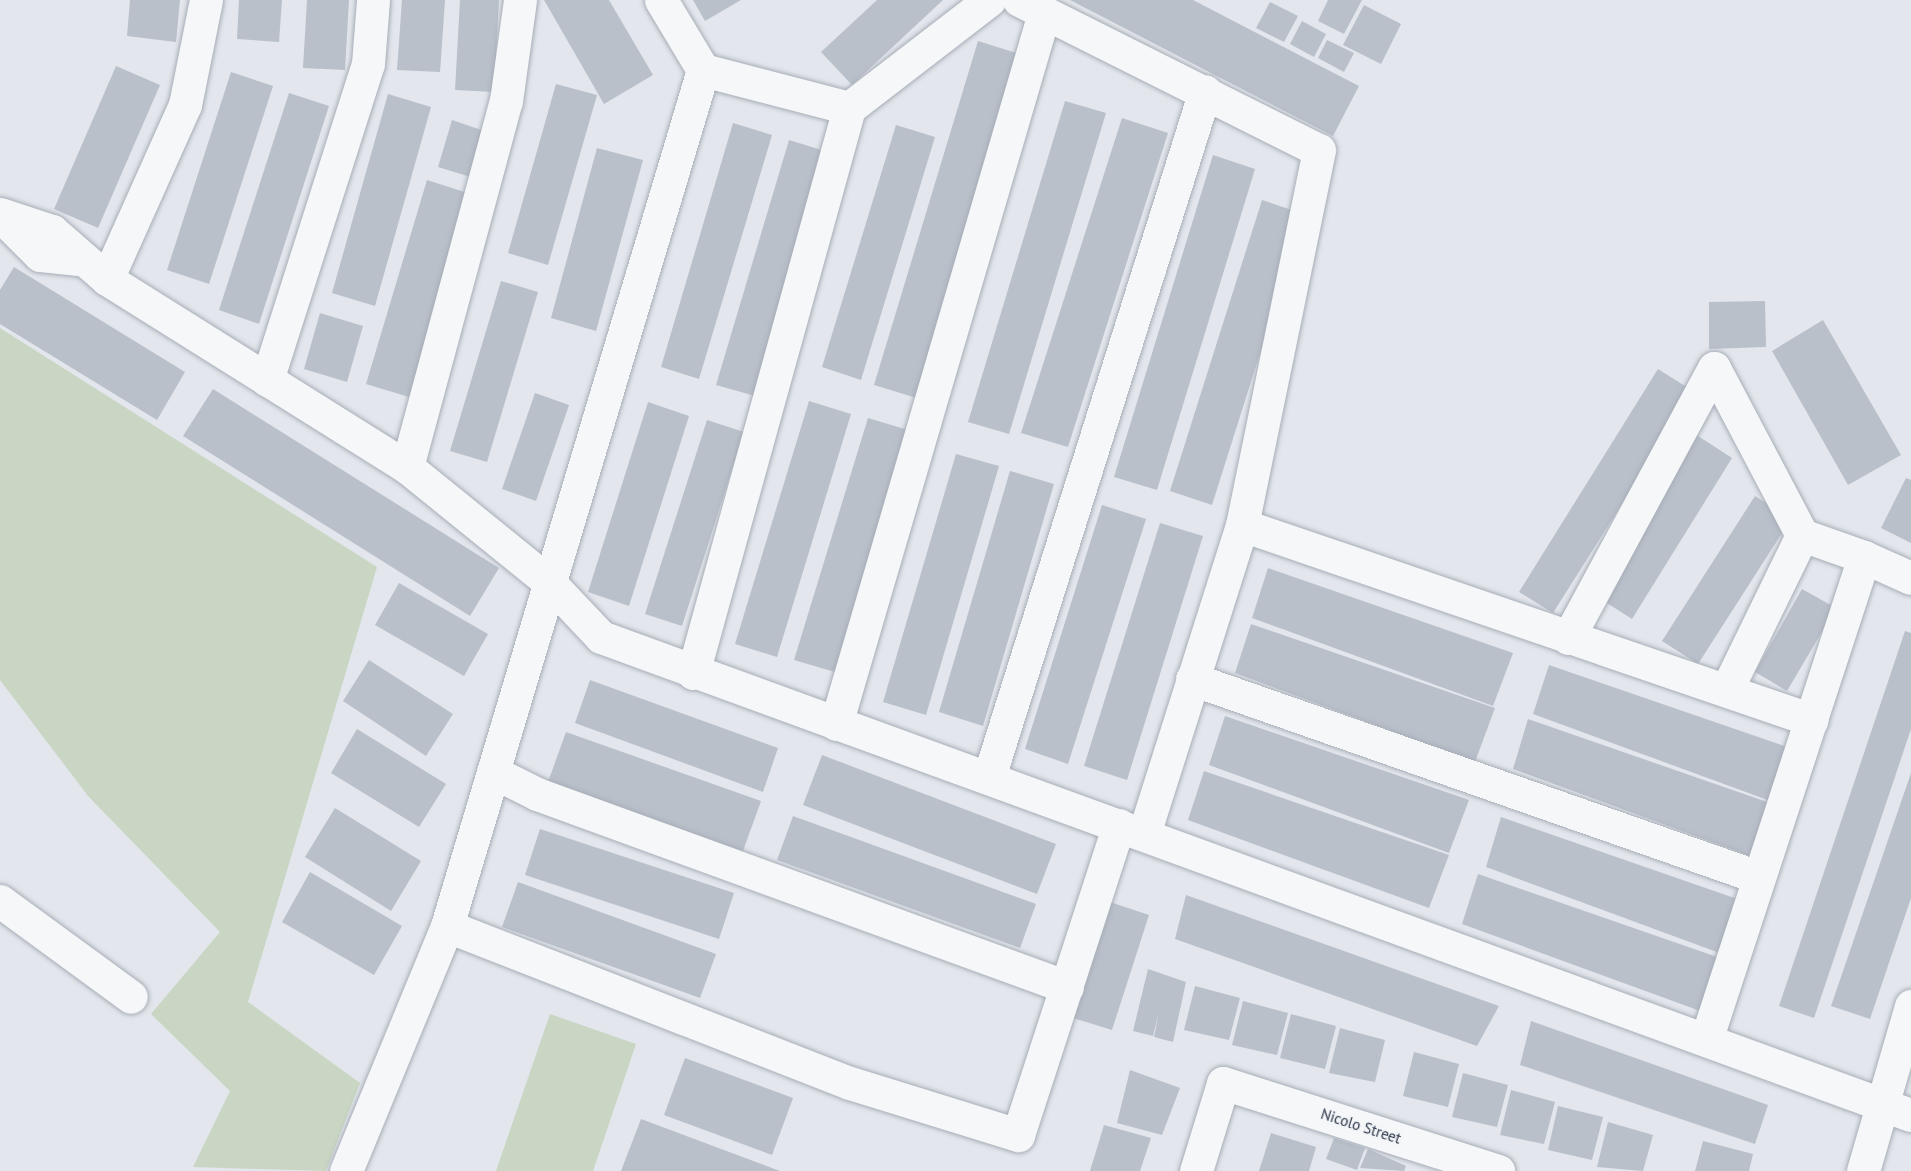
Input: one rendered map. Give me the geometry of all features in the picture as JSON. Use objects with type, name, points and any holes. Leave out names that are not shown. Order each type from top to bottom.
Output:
[{"type":"street","points":[[107,279],[185,105],[206,0]]},
{"type":"street","points":[[267,380],[368,64],[373,0]]},
{"type":"street","points":[[407,467],[506,101],[520,0]]},
{"type":"street","points":[[661,0],[703,70],[849,108]]},
{"type":"street","points":[[693,673],[849,108],[989,0]]},
{"type":"street","points":[[447,926],[850,1083],[1018,1135],[1067,987],[1192,679],[1242,525],[1319,150],[1206,91],[1032,7],[836,724]]},
{"type":"street","points":[[346,1171],[447,926],[703,70]]},
{"type":"street","points":[[989,777],[1206,91]]},
{"type":"street","points":[[0,214],[52,231],[79,259],[107,279],[407,467],[549,581],[601,637],[693,673],[989,777],[1899,1110]]},
{"type":"street","points":[[1568,638],[1714,368],[1802,535],[1864,557],[1911,578]]},
{"type":"street","points":[[1242,525],[1568,638],[1727,689],[1812,720]]},
{"type":"street","points":[[1727,689],[1802,535]]},
{"type":"street","points":[[1706,1040],[1864,557]]},
{"type":"street","points":[[1192,679],[1758,877]]},
{"type":"street","points":[[493,772],[537,794],[1067,987]]},
{"type":"street","points":[[0,901],[131,997]]},
{"type":"street","points":[[1863,1171],[1899,1110],[1911,1006]]},
{"type":"street","name":"Nicolo Street","points":[[1196,1171],[1223,1083],[1432,1160],[1498,1171]]},
{"type":"green space","points":[[0,328],[377,567],[248,1002],[360,1083],[326,1171],[193,1167],[230,1091],[151,1014],[220,932],[88,796],[0,680]]},
{"type":"green space","points":[[550,1014],[636,1044],[593,1171],[496,1171]]},
{"type":"building","points":[[130,0],[180,0],[176,42],[127,36]]},
{"type":"building","points":[[239,0],[282,0],[279,42],[237,39]]},
{"type":"building","points":[[307,0],[349,0],[345,70],[303,68]]},
{"type":"building","points":[[402,0],[445,0],[440,72],[397,70]]},
{"type":"building","points":[[460,0],[499,0],[494,92],[455,90]]},
{"type":"building","points":[[544,0],[609,0],[653,75],[604,104]]},
{"type":"building","points":[[693,0],[741,0],[705,21]]},
{"type":"building","points":[[877,0],[943,0],[852,85],[821,52]]},
{"type":"building","points":[[1070,0],[1193,0],[1359,86],[1333,136]]},
{"type":"building","points":[[1328,0],[1362,0],[1344,34],[1318,21]]},
{"type":"building","points":[[1270,2],[1298,16],[1284,42],[1256,28]]},
{"type":"building","points":[[1364,5],[1401,24],[1381,64],[1343,45]]},
{"type":"building","points":[[1302,21],[1326,34],[1314,57],[1290,44]]},
{"type":"building","points":[[1327,40],[1354,53],[1344,72],[1318,58]]},
{"type":"building","points":[[978,41],[1023,55],[920,399],[874,385]]},
{"type":"building","points":[[116,66],[160,85],[98,228],[54,209]]},
{"type":"building","points":[[231,72],[273,86],[209,284],[167,270]]},
{"type":"building","points":[[556,84],[597,95],[548,265],[508,253]]},
{"type":"building","points":[[289,93],[329,106],[259,324],[219,310]]},
{"type":"building","points":[[388,94],[431,107],[375,306],[332,293]]},
{"type":"building","points":[[1065,101],[1106,113],[1009,434],[968,422]]},
{"type":"building","points":[[1122,118],[1168,133],[1068,447],[1021,433]]},
{"type":"building","points":[[452,120],[490,133],[477,179],[438,167]]},
{"type":"building","points":[[733,123],[772,135],[699,379],[661,367]]},
{"type":"building","points":[[896,125],[935,137],[861,380],[822,367]]},
{"type":"building","points":[[789,140],[828,152],[755,396],[716,385]]},
{"type":"building","points":[[597,148],[643,160],[596,331],[551,318]]},
{"type":"building","points":[[1213,155],[1255,169],[1157,490],[1114,477]]},
{"type":"building","points":[[427,180],[471,194],[409,397],[366,384]]},
{"type":"building","points":[[1262,200],[1304,214],[1212,505],[1170,491]]},
{"type":"building","points":[[14,267],[185,372],[157,420],[0,324],[0,290]]},
{"type":"building","points":[[501,281],[538,292],[487,462],[450,451]]},
{"type":"building","points":[[1765,301],[1766,347],[1709,349],[1709,302]]},
{"type":"building","points":[[320,313],[363,326],[347,382],[304,369]]},
{"type":"building","points":[[1823,320],[1901,455],[1848,485],[1772,351]]},
{"type":"building","points":[[1658,369],[1693,391],[1553,613],[1519,592]]},
{"type":"building","points":[[213,389],[499,568],[470,616],[183,436]]},
{"type":"building","points":[[535,393],[569,405],[536,501],[502,489]]},
{"type":"building","points":[[809,401],[851,414],[777,657],[735,644]]},
{"type":"building","points":[[648,402],[689,416],[629,606],[588,592]]},
{"type":"building","points":[[868,418],[908,430],[835,672],[794,660]]},
{"type":"building","points":[[707,420],[744,432],[682,626],[645,614]]},
{"type":"building","points":[[1695,434],[1732,458],[1632,619],[1596,596]]},
{"type":"building","points":[[956,454],[999,466],[926,715],[883,702]]},
{"type":"building","points":[[1010,471],[1054,484],[983,726],[939,712]]},
{"type":"building","points":[[1906,478],[1911,480],[1911,543],[1881,528]]},
{"type":"building","points":[[1755,496],[1791,519],[1698,664],[1662,641]]},
{"type":"building","points":[[1102,505],[1146,519],[1068,764],[1025,749]]},
{"type":"building","points":[[1160,523],[1203,536],[1127,780],[1084,766]]},
{"type":"building","points":[[1268,568],[1513,653],[1493,706],[1252,618]]},
{"type":"building","points":[[399,583],[488,634],[464,676],[375,625]]},
{"type":"building","points":[[1802,589],[1836,608],[1787,691],[1755,672]]},
{"type":"building","points":[[1251,624],[1495,708],[1475,762],[1235,673]]},
{"type":"building","points":[[1905,631],[1911,633],[1911,729],[1814,1018],[1779,1006]]},
{"type":"building","points":[[369,660],[453,714],[426,756],[343,701]]},
{"type":"building","points":[[1549,665],[1793,749],[1773,802],[1533,714]]},
{"type":"building","points":[[590,680],[778,748],[763,792],[575,723]]},
{"type":"building","points":[[1225,716],[1469,800],[1449,853],[1209,765]]},
{"type":"building","points":[[1528,719],[1773,804],[1753,857],[1513,769]]},
{"type":"building","points":[[357,729],[446,784],[419,827],[331,773]]},
{"type":"building","points":[[566,732],[761,801],[743,851],[548,782]]},
{"type":"building","points":[[822,755],[1056,844],[1037,894],[803,805]]},
{"type":"building","points":[[1204,771],[1449,855],[1429,908],[1188,820]]},
{"type":"building","points":[[1911,773],[1911,898],[1870,1019],[1831,1006]]},
{"type":"building","points":[[335,808],[421,861],[391,911],[305,857]]},
{"type":"building","points":[[793,816],[1036,904],[1020,948],[777,860]]},
{"type":"building","points":[[1501,817],[1746,902],[1725,955],[1486,867]]},
{"type":"building","points":[[540,829],[734,893],[719,939],[525,875]]},
{"type":"building","points":[[310,872],[402,926],[374,975],[282,922]]},
{"type":"building","points":[[1478,874],[1723,959],[1703,1012],[1462,924]]},
{"type":"building","points":[[518,882],[716,954],[700,998],[502,927]]},
{"type":"building","points":[[1186,895],[1499,1006],[1477,1046],[1175,939]]},
{"type":"building","points":[[1107,901],[1149,915],[1112,1030],[1070,1017]]},
{"type":"building","points":[[1148,969],[1186,982],[1173,1042],[1154,1037],[1159,1012],[1153,1036],[1133,1031]]},
{"type":"building","points":[[1195,986],[1240,998],[1229,1040],[1184,1030]]},
{"type":"building","points":[[1243,1001],[1288,1013],[1277,1055],[1232,1045]]},
{"type":"building","points":[[1291,1014],[1336,1026],[1325,1069],[1280,1058]]},
{"type":"building","points":[[1531,1021],[1768,1105],[1755,1144],[1520,1065]]},
{"type":"building","points":[[1340,1028],[1385,1040],[1375,1082],[1329,1073]]},
{"type":"building","points":[[1414,1052],[1459,1064],[1448,1107],[1403,1096]]},
{"type":"building","points":[[685,1058],[793,1098],[772,1155],[664,1115]]},
{"type":"building","points":[[1130,1070],[1180,1088],[1162,1135],[1117,1123]]},
{"type":"building","points":[[1463,1073],[1508,1085],[1497,1127],[1452,1117]]},
{"type":"building","points":[[1511,1090],[1555,1102],[1544,1144],[1500,1135]]},
{"type":"building","points":[[1558,1106],[1603,1117],[1592,1160],[1548,1150]]},
{"type":"building","points":[[641,1119],[780,1171],[621,1171]]},
{"type":"building","points":[[1608,1122],[1653,1135],[1643,1171],[1597,1167]]},
{"type":"building","points":[[1104,1125],[1151,1138],[1140,1171],[1090,1171]]},
{"type":"building","points":[[1271,1133],[1316,1147],[1309,1171],[1259,1171]]},
{"type":"building","points":[[1334,1138],[1365,1148],[1357,1170],[1326,1159]]},
{"type":"building","points":[[1703,1141],[1753,1154],[1749,1171],[1695,1171]]},
{"type":"building","points":[[1368,1149],[1406,1166],[1404,1171],[1360,1168]]}]
